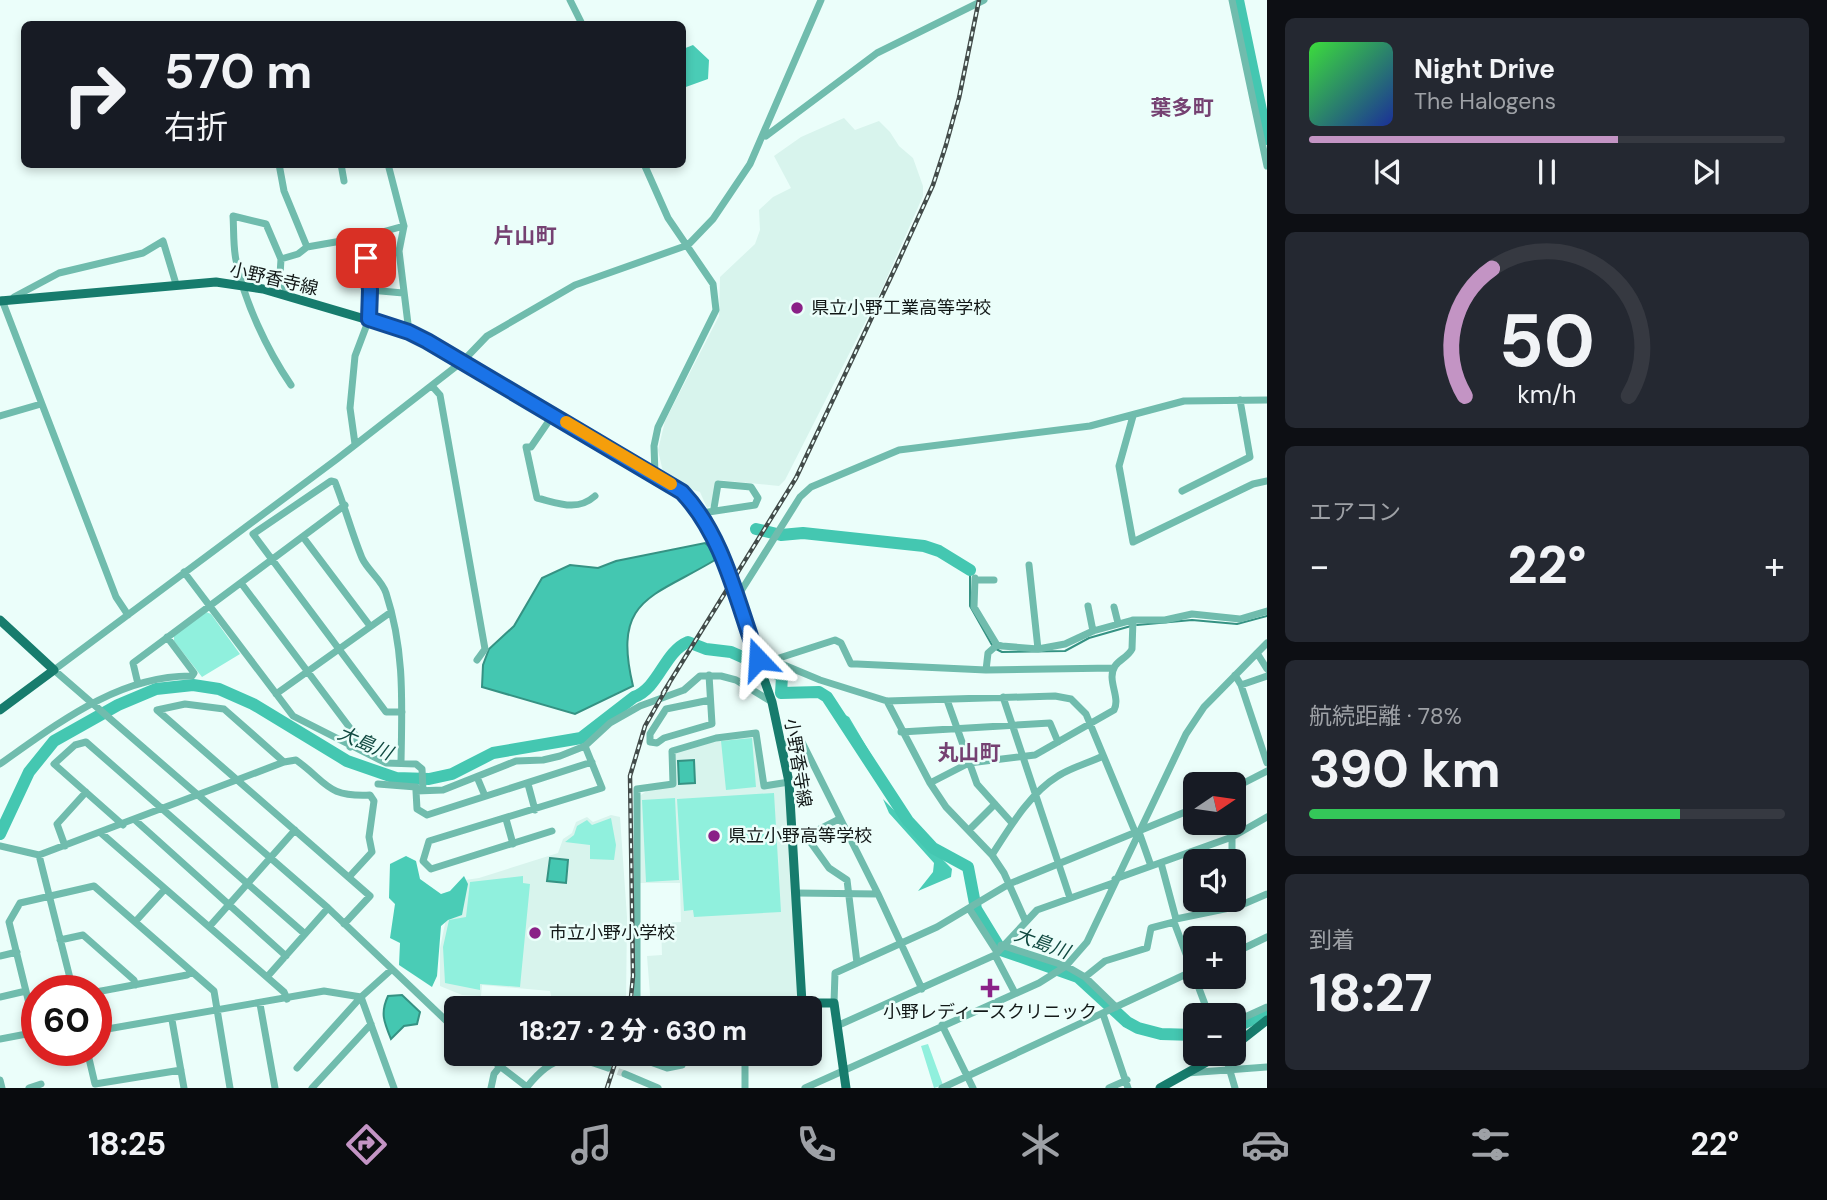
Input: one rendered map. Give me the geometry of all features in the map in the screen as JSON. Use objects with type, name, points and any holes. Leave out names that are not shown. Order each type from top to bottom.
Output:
[{"type":"main road","name":"小野香寺線","points":[[1,300],[216,282],[244,285],[288,296],[409,332],[463,361],[682,492],[702,513],[713,533],[772,702],[789,782],[802,996]]},
{"type":"main road","points":[[0,620],[54,670],[0,710]]},
{"type":"main road","points":[[822,1003],[834,1003],[846,1088]]},
{"type":"main road","points":[[1246,1037],[1267,1020]]},
{"type":"main road","points":[[1160,1088],[1200,1066]]},
{"type":"street","points":[[570,0],[580,21]]},
{"type":"street","points":[[444,1019],[328,908],[54,670],[432,386],[463,361],[487,336],[575,285],[688,245],[713,219],[750,164],[821,0]]},
{"type":"street","points":[[763,139],[877,52],[984,0]]},
{"type":"street","points":[[1232,0],[1267,166]]},
{"type":"street","points":[[280,168],[284,191],[307,247]]},
{"type":"street","points":[[342,168],[344,181]]},
{"type":"street","points":[[389,168],[404,226],[399,251],[409,332]]},
{"type":"street","points":[[646,168],[668,218],[713,284],[716,310],[658,428],[654,446],[655,474]]},
{"type":"street","points":[[288,296],[280,275],[281,259],[266,224],[233,216],[236,259],[244,285],[279,368],[291,385]]},
{"type":"street","points":[[281,259],[307,247],[364,237],[404,226]]},
{"type":"street","points":[[355,444],[350,408],[355,356],[369,319],[370,290],[364,237]]},
{"type":"street","points":[[14,297],[59,272],[143,253],[163,241],[176,284]]},
{"type":"street","points":[[370,290],[403,293]]},
{"type":"street","points":[[1,300],[116,597],[128,615]]},
{"type":"street","points":[[432,386],[440,395],[485,649],[477,660]]},
{"type":"street","points":[[1182,491],[1250,457],[1240,400]]},
{"type":"street","points":[[736,598],[779,528],[811,487],[899,450],[1090,426],[1184,401],[1267,400]]},
{"type":"street","points":[[0,416],[41,404]]},
{"type":"street","points":[[553,415],[531,447],[526,447],[537,498],[565,506],[586,504],[595,496]]},
{"type":"street","points":[[1133,416],[1119,466],[1133,542],[1253,484],[1267,481]]},
{"type":"street","points":[[401,764],[402,712],[402,659],[391,612],[383,586],[363,561],[345,505],[335,482],[331,481],[253,534],[387,712],[402,712]]},
{"type":"street","points":[[702,513],[714,508],[736,510],[755,505],[758,498],[751,487],[718,484],[714,508]]},
{"type":"street","points":[[138,684],[133,663],[345,505]]},
{"type":"street","points":[[303,537],[369,626]]},
{"type":"street","points":[[1029,565],[1038,649]]},
{"type":"street","points":[[184,572],[293,716],[386,763],[416,764],[422,769],[417,809],[428,815],[592,762]]},
{"type":"street","points":[[994,580],[975,579],[974,607],[995,646]]},
{"type":"street","points":[[241,583],[356,736],[351,747]]},
{"type":"street","points":[[1088,606],[1093,631]]},
{"type":"street","points":[[1114,607],[1118,623]]},
{"type":"street","points":[[986,670],[988,653],[995,646],[1038,649],[1065,644],[1118,623],[1134,624],[1192,614],[1240,619],[1267,611]]},
{"type":"street","points":[[276,694],[391,612]]},
{"type":"street","points":[[772,660],[835,640],[841,643],[851,664],[986,670],[1114,667],[1129,655],[1134,624]]},
{"type":"street","points":[[0,764],[95,705],[138,684],[154,679],[192,676],[194,673],[167,637]]},
{"type":"street","points":[[805,1088],[1015,993],[1066,966],[1087,942],[1186,734],[1204,707],[1267,643]]},
{"type":"street","points":[[1257,653],[1267,669]]},
{"type":"street","points":[[758,659],[772,660],[820,680],[887,701],[1066,697],[1080,705],[1090,724],[1151,866]]},
{"type":"street","points":[[930,783],[969,763],[1023,758],[1090,724],[1117,706],[1112,683],[1114,667]]},
{"type":"street","points":[[1235,675],[1241,685],[1267,763]]},
{"type":"street","points":[[378,784],[420,790],[443,790],[516,761],[542,760],[585,746],[610,723],[653,699],[671,696],[700,676],[736,680],[772,702]]},
{"type":"street","points":[[709,676],[712,724],[664,738],[657,743],[650,741],[650,734],[666,709],[709,700]]},
{"type":"street","points":[[1241,685],[1267,676]]},
{"type":"street","points":[[1003,697],[1070,898]]},
{"type":"street","points":[[947,700],[977,784],[1013,823]]},
{"type":"street","points":[[887,701],[930,783],[946,807],[992,855],[1025,920]]},
{"type":"street","points":[[284,762],[224,709],[185,704],[157,710],[370,896],[344,924]]},
{"type":"street","points":[[901,732],[1050,723],[1058,742]]},
{"type":"street","points":[[637,996],[637,789],[673,784],[671,751],[716,738],[756,733],[764,786],[789,782]]},
{"type":"street","points":[[782,746],[800,738],[902,943],[922,989]]},
{"type":"street","points":[[123,825],[54,764],[75,745],[86,742],[305,934]]},
{"type":"street","points":[[552,831],[431,869],[423,861],[429,841],[601,788],[585,746]]},
{"type":"street","points":[[992,855],[1013,823],[1046,784],[1063,773],[1103,756]]},
{"type":"street","points":[[1,846],[40,855],[239,782],[284,762],[296,760],[329,790],[347,796],[370,796],[374,801],[369,837],[372,852],[349,877]]},
{"type":"street","points":[[1246,782],[1267,771]]},
{"type":"street","points":[[477,776],[485,796]]},
{"type":"street","points":[[527,784],[535,810]]},
{"type":"street","points":[[65,846],[57,824],[86,792]]},
{"type":"street","points":[[969,830],[995,804]]},
{"type":"street","points":[[834,1003],[835,973],[970,910],[1009,884],[1183,813]]},
{"type":"street","points":[[839,1025],[922,989],[998,951],[1037,910],[1232,837],[1267,817]]},
{"type":"street","points":[[506,819],[513,844]]},
{"type":"street","points":[[793,837],[806,836],[839,819]]},
{"type":"street","points":[[135,820],[286,956]]},
{"type":"street","points":[[209,927],[295,830]]},
{"type":"street","points":[[100,833],[284,992],[287,999]]},
{"type":"street","points":[[806,836],[829,869],[847,880],[857,963]]},
{"type":"street","points":[[1232,837],[1232,849]]},
{"type":"street","points":[[40,855],[69,975]]},
{"type":"street","points":[[1161,863],[1183,941]]},
{"type":"street","points":[[22,975],[9,922],[16,906],[94,887],[214,991],[230,1088]]},
{"type":"street","points":[[135,922],[165,889]]},
{"type":"street","points":[[796,893],[878,894]]},
{"type":"street","points":[[1246,902],[1267,894]]},
{"type":"street","points":[[267,977],[328,908]]},
{"type":"street","points":[[970,910],[998,951],[1015,993]]},
{"type":"street","points":[[1085,977],[1105,961],[1147,948],[1151,928],[1211,912]]},
{"type":"street","points":[[60,940],[83,935],[134,980],[135,985]]},
{"type":"street","points":[[1246,947],[1267,937]]},
{"type":"street","points":[[998,951],[1066,966],[1085,977],[1116,1007]]},
{"type":"street","points":[[0,956],[17,952]]},
{"type":"street","points":[[297,1068],[361,997],[391,970]]},
{"type":"street","points":[[112,989],[192,972]]},
{"type":"street","points":[[942,1088],[1183,976]]},
{"type":"street","points":[[112,1029],[173,1020],[324,991],[361,997]]},
{"type":"street","points":[[0,997],[21,992]]},
{"type":"street","points":[[361,997],[394,1088]]},
{"type":"street","points":[[260,1004],[275,1088]]},
{"type":"street","points":[[1246,1017],[1267,1007]]},
{"type":"street","points":[[1102,1014],[1128,1084],[1109,1088]]},
{"type":"street","points":[[173,1020],[184,1088]]},
{"type":"street","points":[[312,1088],[371,1024]]},
{"type":"street","points":[[942,1025],[973,1088]]},
{"type":"street","points":[[0,1039],[21,1035]]},
{"type":"street","points":[[491,1088],[494,1074],[501,1067],[527,1087],[546,1066],[562,1059],[585,1060],[608,1068]]},
{"type":"street","points":[[90,1066],[94,1084],[181,1070]]},
{"type":"street","points":[[745,1066],[746,1088]]},
{"type":"street","points":[[1229,1066],[1235,1088]]},
{"type":"street","points":[[1187,1073],[1267,1067]]},
{"type":"street","points":[[625,1074],[657,1088]]},
{"type":"street","points":[[139,1077],[141,1088]]},
{"type":"street","points":[[0,1080],[2,1088]]},
{"type":"street","points":[[29,1088],[41,1084]]},
{"type":"shaded area","points":[[693,45],[709,60],[708,79],[686,87],[686,48]]},
{"type":"shaded area","name":"県立小野工業高等学校","points":[[844,118],[855,130],[879,121],[899,146],[913,158],[923,186],[923,196],[881,291],[785,480],[779,486],[719,480],[712,505],[707,508],[700,492],[681,486],[663,472],[658,450],[665,421],[719,316],[720,277],[755,244],[760,230],[759,210],[773,197],[791,188],[774,156],[801,137]]},
{"type":"shaded area","points":[[705,543],[711,548],[715,560],[656,593],[642,604],[633,617],[628,635],[628,657],[633,686],[575,714],[482,687],[483,665],[489,649],[514,626],[542,578],[570,565],[598,568],[616,561]]},
{"type":"shaded area","points":[[206,612],[211,614],[240,654],[202,677],[174,641],[174,636]]},
{"type":"shaded area","points":[[838,711],[849,717],[882,773]]},
{"type":"shaded area","name":"県立小野高等学校","points":[[754,734],[761,788],[786,786],[799,994],[796,996],[650,996],[647,956],[662,955],[661,923],[681,922],[680,883],[640,883],[638,797],[651,788],[675,785],[673,752],[717,740]]},
{"type":"shaded area","points":[[752,738],[756,787],[726,790],[721,741]]},
{"type":"shaded area","points":[[694,760],[695,783],[679,784],[678,761]]},
{"type":"shaded area","points":[[774,793],[781,912],[694,917],[693,910],[684,911],[677,799]]},
{"type":"shaded area","points":[[675,798],[679,880],[646,882],[642,800]]},
{"type":"shaded area","points":[[883,799],[952,869],[951,877],[918,891],[933,872],[934,863],[889,813]]},
{"type":"shaded area","name":"市立小野小学校","points":[[611,815],[620,817],[627,917],[626,996],[551,996],[550,991],[482,985],[481,996],[462,995],[440,986],[440,948],[446,919],[465,880],[558,853],[563,839],[572,833],[576,822],[587,817],[593,822]]},
{"type":"shaded area","points":[[611,818],[616,845],[614,860],[590,859],[590,845],[565,842],[574,835],[577,826],[587,820],[592,825]]},
{"type":"shaded area","points":[[406,856],[416,861],[420,879],[441,894],[450,891],[464,876],[468,884],[462,915],[441,926],[437,976],[432,987],[399,965],[400,943],[390,938],[395,904],[389,898],[390,864]]},
{"type":"shaded area","points":[[550,858],[568,860],[566,883],[547,881]]},
{"type":"shaded area","points":[[523,876],[523,883],[530,884],[520,987],[480,984],[480,990],[445,983],[443,947],[449,920],[466,917],[470,882]]},
{"type":"shaded area","points":[[402,995],[420,1012],[417,1024],[404,1026],[391,1039],[385,1022],[384,1008],[388,996]]},
{"type":"shaded area","points":[[928,1044],[943,1085],[934,1088],[921,1046]]},
{"type":"waterway","points":[[1238,0],[1267,139]]},
{"type":"waterway","points":[[756,529],[781,535],[803,533],[924,546],[939,551],[970,570]]},
{"type":"waterway","points":[[970,570],[970,606],[992,645]]},
{"type":"waterway","points":[[1137,625],[1192,620],[1237,624],[1267,616]]},
{"type":"waterway","points":[[996,649],[1002,652],[1065,651],[1089,638],[1131,626]]},
{"type":"waterway","name":"大島川","points":[[0,834],[29,772],[54,741],[118,705],[156,689],[193,685],[219,689],[253,704],[347,761],[396,778],[429,779],[452,774],[493,753],[581,738],[650,686],[673,654],[688,642],[706,649],[731,652],[749,660]]},
{"type":"waterway","name":"大島川","points":[[764,666],[782,677],[781,693],[819,692],[827,697],[908,821],[933,848],[968,867],[976,909],[1001,950],[1078,977],[1127,1022],[1138,1028],[1161,1034],[1183,1035]]},
{"type":"waterway","name":"大島川","points":[[1246,1022],[1267,1012]]},
{"type":"tunnel","points":[[608,1068],[625,1074]]},
{"type":"railway","points":[[663,693],[796,478],[898,262],[933,185],[946,145],[959,98],[979,0]]},
{"type":"railway","points":[[631,996],[630,776],[645,726],[669,684]]},
{"type":"railway","points":[[607,1088],[614,1066]]},
{"type":"slow traffic","points":[[566,422],[671,484]]},
{"type":"place","name":"県立小野工業高等学校","points":[[797,308]]},
{"type":"place","name":"県立小野高等学校","points":[[714,836]]},
{"type":"place","name":"市立小野小学校","points":[[535,933]]},
{"type":"place","name":"小野レディースクリニック","points":[[990,988]]},
{"type":"district","name":"葉多町","points":[[1182,108]]},
{"type":"district","name":"片山町","points":[[525,236]]},
{"type":"district","name":"丸山町","points":[[969,753]]},
{"type":"route","points":[[366,258],[370,290],[369,319],[427,341],[682,492],[702,513],[713,533],[758,659]]}]
